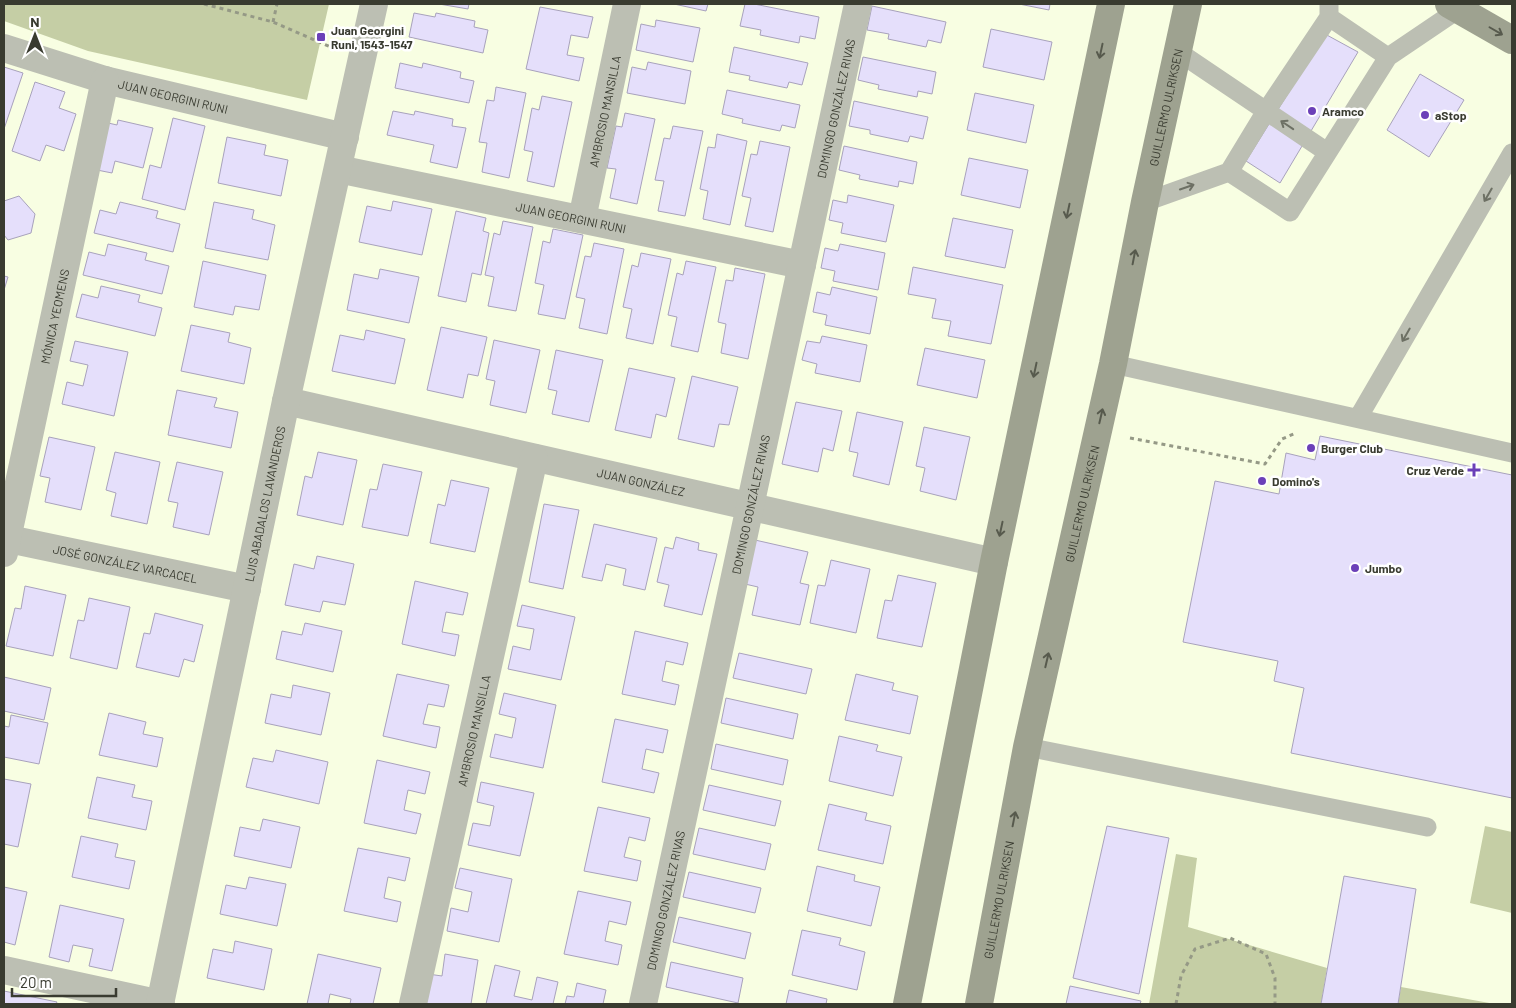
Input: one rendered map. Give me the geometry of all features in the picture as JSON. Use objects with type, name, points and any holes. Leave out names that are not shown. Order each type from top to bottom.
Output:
[{"type":"main road","points":[[907,1004],[994,562],[1112,6]]},
{"type":"main road","points":[[1454,7],[1512,40]]},
{"type":"main road","name":"GUILLERMO ULRIKSEN","points":[[979,1004],[1028,747],[1113,364],[1184,11]]},
{"type":"street","name":"LUIS ABADALOS LAVANDEROS","points":[[160,1004],[286,401],[374,4]]},
{"type":"street","name":"AMBROSIO MANSILLA","points":[[582,219],[627,4]]},
{"type":"street","name":"DOMINGO GONZÁLEZ RIVAS","points":[[643,1004],[858,4]]},
{"type":"street","name":"JUAN GEORGINI RUNI","points":[[4,48],[105,80],[345,136]]},
{"type":"street","name":"MÓNICA YEOMENS","points":[[5,543],[105,80]]},
{"type":"street","name":"JUAN GEORGINI RUNI","points":[[338,169],[802,265]]},
{"type":"street","name":"JUAN GONZÁLEZ","points":[[286,401],[994,562]]},
{"type":"street","name":"AMBROSIO MANSILLA","points":[[414,1004],[534,458]]},
{"type":"street","name":"JOSÉ GONZÁLEZ VARCACEL","points":[[5,543],[247,589]]},
{"type":"street","points":[[4,970],[160,1004]]},
{"type":"lane","points":[[1229,172],[1290,212],[1388,57],[1454,7]]},
{"type":"lane","points":[[1145,202],[1229,172],[1329,10],[1388,57]]},
{"type":"lane","points":[[1177,51],[1327,152]]},
{"type":"lane","points":[[1358,418],[1512,153]]},
{"type":"lane","points":[[1113,364],[1512,453]]},
{"type":"lane","points":[[1028,747],[1427,827]]},
{"type":"path","points":[[204,4],[273,22],[362,61]]},
{"type":"path","points":[[273,22],[277,4]]},
{"type":"path","points":[[1097,432],[1265,464],[1282,439],[1296,433],[1302,433]]},
{"type":"path","points":[[1176,1004],[1181,976],[1195,949],[1230,938],[1266,954],[1274,978],[1274,1004]]},
{"type":"green space","points":[[4,4],[329,4],[307,100],[88,51],[4,21]]},
{"type":"green space","points":[[1485,826],[1512,832],[1512,913],[1470,903]]},
{"type":"green space","points":[[1176,854],[1197,858],[1188,927],[1327,968],[1321,1004],[1149,1004]]},
{"type":"green space","points":[[1401,987],[1495,1004],[1398,1004]]},
{"type":"building","points":[[439,4],[469,4],[468,9]]},
{"type":"building","points":[[674,4],[708,4],[706,11]]},
{"type":"building","points":[[745,4],[754,4],[819,17],[815,39],[800,36],[799,43],[760,35],[761,30],[740,26]]},
{"type":"building","points":[[1019,4],[1050,4],[1049,10]]},
{"type":"building","points":[[872,6],[946,22],[941,43],[928,40],[926,47],[888,39],[889,34],[867,30]]},
{"type":"building","points":[[540,7],[593,17],[588,38],[571,35],[567,55],[584,58],[579,81],[526,69]]},
{"type":"building","points":[[414,13],[435,17],[436,13],[475,21],[474,27],[488,30],[483,53],[409,37]]},
{"type":"building","points":[[656,20],[700,28],[693,62],[636,50],[641,24],[655,27]]},
{"type":"building","points":[[991,29],[1052,42],[1044,80],[983,67]]},
{"type":"building","points":[[1325,34],[1358,52],[1280,183],[1246,161]]},
{"type":"building","points":[[734,47],[808,63],[802,85],[789,82],[787,88],[749,80],[750,76],[729,72]]},
{"type":"building","points":[[863,57],[936,72],[932,94],[918,91],[917,97],[878,89],[879,85],[858,80]]},
{"type":"building","points":[[648,62],[691,71],[685,104],[627,93],[632,67],[646,70]]},
{"type":"building","points":[[400,63],[422,68],[423,63],[461,72],[460,78],[474,81],[469,103],[395,88]]},
{"type":"building","points":[[4,67],[23,73],[4,129]]},
{"type":"building","name":"aStop","points":[[1420,74],[1464,100],[1429,157],[1387,130]]},
{"type":"building","points":[[35,82],[65,92],[59,108],[76,114],[64,151],[46,145],[40,161],[12,151]]},
{"type":"building","points":[[496,87],[526,93],[509,178],[482,172],[487,143],[479,142],[487,100],[494,101]]},
{"type":"building","points":[[727,90],[800,105],[795,128],[782,125],[780,131],[742,123],[743,119],[722,114]]},
{"type":"building","points":[[975,93],[1034,105],[1026,143],[967,130]]},
{"type":"building","points":[[542,96],[572,102],[554,187],[527,181],[533,152],[524,150],[532,108],[539,110]]},
{"type":"building","points":[[854,101],[928,117],[923,139],[910,136],[908,142],[870,134],[870,130],[849,126]]},
{"type":"building","points":[[393,111],[414,115],[415,111],[453,119],[452,126],[466,128],[457,168],[430,162],[434,145],[387,135]]},
{"type":"building","points":[[625,113],[655,119],[637,204],[610,198],[616,169],[607,168],[616,126],[622,127]]},
{"type":"building","points":[[173,118],[205,126],[185,210],[142,199],[150,165],[161,168]]},
{"type":"building","points":[[118,120],[153,128],[143,168],[115,161],[112,173],[92,169],[104,122],[117,125]]},
{"type":"building","points":[[673,126],[703,131],[685,216],[658,211],[664,181],[655,180],[664,138],[670,139]]},
{"type":"building","points":[[717,134],[747,141],[730,225],[703,219],[708,191],[700,189],[708,147],[715,148]]},
{"type":"building","points":[[227,137],[266,145],[264,155],[288,160],[281,196],[218,183]]},
{"type":"building","points":[[760,141],[790,147],[773,232],[745,226],[751,198],[742,196],[751,154],[757,155]]},
{"type":"building","points":[[844,146],[917,162],[913,184],[899,181],[898,187],[859,179],[860,175],[839,170]]},
{"type":"building","points":[[969,158],[1028,170],[1020,208],[961,195]]},
{"type":"building","points":[[848,195],[894,205],[886,242],[841,233],[843,223],[829,220],[833,200],[847,203]]},
{"type":"building","points":[[19,196],[35,214],[31,233],[8,240],[4,235],[4,201]]},
{"type":"building","points":[[393,201],[432,209],[422,255],[359,242],[367,206],[391,211]]},
{"type":"building","points":[[120,202],[158,211],[156,218],[180,224],[173,252],[94,233],[100,210],[116,214]]},
{"type":"building","points":[[214,202],[254,210],[252,219],[275,225],[268,260],[205,248]]},
{"type":"building","points":[[456,211],[486,218],[483,231],[489,233],[481,275],[472,273],[466,302],[438,296]]},
{"type":"building","points":[[953,218],[1013,230],[1005,268],[945,256]]},
{"type":"building","points":[[503,221],[533,227],[516,311],[488,306],[494,277],[485,275],[494,233],[500,235]]},
{"type":"building","points":[[553,229],[583,235],[565,319],[538,314],[544,285],[535,283],[543,241],[550,243]]},
{"type":"building","points":[[594,243],[624,249],[607,334],[579,328],[585,299],[576,297],[585,256],[591,257]]},
{"type":"building","points":[[108,244],[147,253],[145,260],[169,266],[162,294],[83,275],[89,252],[105,256]]},
{"type":"building","points":[[840,244],[885,253],[878,290],[833,281],[835,271],[821,268],[825,248],[838,251]]},
{"type":"building","points":[[641,253],[671,259],[653,344],[626,338],[632,309],[623,307],[632,265],[638,267]]},
{"type":"building","points":[[203,261],[266,275],[259,310],[235,306],[233,315],[194,307]]},
{"type":"building","points":[[686,261],[716,267],[698,352],[671,346],[677,317],[668,315],[677,273],[683,275]]},
{"type":"building","points":[[913,267],[1003,285],[991,344],[948,336],[951,321],[932,318],[936,299],[908,294]]},
{"type":"building","points":[[735,268],[765,274],[748,359],[721,353],[726,324],[718,322],[726,280],[733,281]]},
{"type":"building","points":[[380,269],[419,277],[409,323],[347,310],[354,274],[378,279]]},
{"type":"building","points":[[4,276],[8,277],[4,290]]},
{"type":"building","points":[[101,286],[140,295],[138,302],[162,308],[155,336],[76,317],[82,294],[98,298]]},
{"type":"building","points":[[832,287],[877,297],[870,334],[825,325],[827,315],[813,312],[817,292],[830,295]]},
{"type":"building","points":[[191,325],[230,333],[228,342],[251,348],[244,384],[181,371]]},
{"type":"building","points":[[441,327],[487,337],[478,376],[468,374],[463,398],[427,390]]},
{"type":"building","points":[[366,330],[405,339],[395,384],[332,371],[340,335],[364,340]]},
{"type":"building","points":[[822,336],[867,345],[860,382],[815,373],[817,364],[802,360],[807,341],[820,343]]},
{"type":"building","points":[[494,340],[540,350],[526,413],[490,405],[495,381],[486,379]]},
{"type":"building","points":[[75,341],[128,352],[114,416],[62,404],[67,382],[83,386],[88,365],[70,361]]},
{"type":"building","points":[[925,348],[985,360],[977,398],[917,385]]},
{"type":"building","points":[[556,350],[603,360],[589,422],[552,414],[557,391],[548,389]]},
{"type":"building","points":[[629,368],[675,378],[666,417],[656,414],[651,438],[615,430]]},
{"type":"building","points":[[692,376],[738,387],[729,425],[719,424],[714,447],[678,439]]},
{"type":"building","points":[[177,390],[217,398],[214,407],[238,412],[231,448],[168,435]]},
{"type":"building","points":[[796,402],[842,411],[833,451],[823,448],[818,472],[782,464]]},
{"type":"building","points":[[857,412],[903,422],[889,485],[853,476],[858,453],[849,451]]},
{"type":"building","points":[[924,427],[970,437],[956,500],[920,491],[925,468],[916,466]]},
{"type":"building","name":"Jumbo","points":[[1320,436],[1512,475],[1512,798],[1291,753],[1304,688],[1274,681],[1278,661],[1183,642],[1215,481],[1279,494],[1286,453],[1315,460]]},
{"type":"building","points":[[49,437],[95,447],[81,510],[45,502],[50,478],[40,476]]},
{"type":"building","points":[[115,452],[160,462],[147,524],[111,516],[116,493],[106,490]]},
{"type":"building","points":[[318,452],[357,460],[343,525],[297,515],[305,476],[312,478]]},
{"type":"building","points":[[177,462],[223,472],[209,535],[173,527],[178,503],[168,501]]},
{"type":"building","points":[[383,464],[422,472],[408,536],[362,527],[370,489],[377,490]]},
{"type":"building","points":[[451,480],[489,488],[475,552],[430,543],[438,504],[445,506]]},
{"type":"building","points":[[544,504],[579,510],[563,589],[529,582]]},
{"type":"building","points":[[594,524],[657,538],[645,590],[623,585],[626,569],[606,564],[602,581],[582,577]]},
{"type":"building","points":[[676,537],[699,543],[698,550],[717,554],[702,615],[664,606],[669,585],[657,582],[665,547],[673,549]]},
{"type":"building","points":[[755,540],[808,552],[800,583],[809,585],[800,625],[752,615],[758,587],[745,584]]},
{"type":"building","points":[[317,556],[354,564],[345,605],[323,601],[320,612],[285,605],[294,564],[314,569]]},
{"type":"building","points":[[831,560],[870,569],[856,633],[810,623],[818,585],[825,586]]},
{"type":"building","points":[[898,575],[936,583],[922,647],[877,638],[885,600],[892,601]]},
{"type":"building","points":[[415,581],[468,593],[463,615],[446,612],[442,632],[459,635],[455,656],[402,644]]},
{"type":"building","points":[[25,586],[66,595],[53,656],[6,646],[15,608],[21,609]]},
{"type":"building","points":[[89,598],[130,607],[117,669],[70,658],[78,620],[84,621]]},
{"type":"building","points":[[522,605],[575,617],[561,680],[508,669],[513,646],[530,650],[534,629],[517,626]]},
{"type":"building","points":[[155,613],[203,625],[194,662],[184,659],[179,677],[136,667],[144,633],[150,634]]},
{"type":"building","points":[[305,623],[342,631],[333,672],[276,659],[282,631],[302,635]]},
{"type":"building","points":[[635,631],[688,643],[683,665],[666,661],[662,681],[679,685],[675,705],[622,694]]},
{"type":"building","points":[[739,653],[812,669],[806,694],[733,678]]},
{"type":"building","points":[[397,674],[449,685],[444,707],[428,704],[423,724],[440,727],[436,748],[383,736]]},
{"type":"building","points":[[856,674],[894,683],[892,690],[918,696],[910,734],[845,720]]},
{"type":"building","points":[[4,677],[51,688],[44,720],[4,711]]},
{"type":"building","points":[[293,685],[330,693],[321,735],[265,723],[271,694],[291,698]]},
{"type":"building","points":[[504,693],[556,705],[543,768],[490,757],[495,734],[512,738],[516,718],[499,714]]},
{"type":"building","points":[[726,698],[798,714],[793,739],[721,723]]},
{"type":"building","points":[[109,713],[146,722],[143,734],[163,738],[157,767],[99,755]]},
{"type":"building","points":[[11,715],[48,723],[39,764],[4,757],[4,726],[9,727]]},
{"type":"building","points":[[615,719],[668,730],[663,753],[646,749],[642,769],[659,773],[654,793],[602,782]]},
{"type":"building","points":[[839,736],[878,745],[876,751],[902,757],[893,796],[829,781]]},
{"type":"building","points":[[716,744],[788,760],[783,785],[711,769]]},
{"type":"building","points":[[276,750],[328,762],[319,804],[246,787],[253,758],[273,762]]},
{"type":"building","points":[[377,760],[430,772],[425,794],[408,790],[404,810],[421,814],[416,834],[364,823]]},
{"type":"building","points":[[97,777],[135,785],[132,797],[152,801],[146,830],[88,818]]},
{"type":"building","points":[[4,779],[31,784],[18,847],[4,844]]},
{"type":"building","points":[[481,782],[534,793],[520,856],[468,845],[473,823],[490,826],[494,806],[477,802]]},
{"type":"building","points":[[709,785],[781,801],[775,826],[703,810]]},
{"type":"building","points":[[829,804],[867,813],[865,820],[891,826],[883,864],[818,850]]},
{"type":"building","points":[[598,807],[650,818],[645,841],[629,837],[624,857],[641,861],[637,881],[584,871]]},
{"type":"building","points":[[263,819],[300,827],[291,868],[234,856],[240,827],[260,831]]},
{"type":"building","points":[[1107,826],[1169,838],[1139,994],[1073,978]]},
{"type":"building","points":[[699,828],[771,844],[765,870],[693,854]]},
{"type":"building","points":[[81,836],[118,844],[115,857],[135,861],[129,889],[72,877]]},
{"type":"building","points":[[358,848],[410,858],[405,881],[388,877],[384,898],[401,902],[397,922],[344,911]]},
{"type":"building","points":[[817,866],[855,875],[854,881],[880,887],[871,926],[807,911]]},
{"type":"building","points":[[460,868],[512,879],[499,942],[447,931],[451,908],[468,912],[472,892],[455,888]]},
{"type":"building","points":[[689,872],[761,888],[755,913],[683,897]]},
{"type":"building","points":[[1344,876],[1416,889],[1398,1004],[1321,1004]]},
{"type":"building","points":[[249,877],[286,884],[277,926],[220,914],[226,885],[246,889]]},
{"type":"building","points":[[4,887],[27,892],[15,945],[4,942]]},
{"type":"building","points":[[578,891],[631,902],[626,925],[609,921],[605,941],[622,945],[618,965],[564,954]]},
{"type":"building","points":[[60,905],[124,919],[112,971],[89,966],[93,949],[73,945],[69,962],[49,957]]},
{"type":"building","points":[[679,917],[751,933],[745,959],[673,942]]},
{"type":"building","points":[[802,930],[841,938],[839,945],[865,952],[857,990],[792,975]]},
{"type":"building","points":[[235,941],[272,949],[264,990],[207,978],[213,949],[233,953]]},
{"type":"building","points":[[318,954],[381,968],[373,1004],[350,1004],[351,999],[330,994],[328,1004],[307,1004]]},
{"type":"building","points":[[445,954],[478,960],[471,1004],[423,1004],[428,974],[442,976]]},
{"type":"building","points":[[671,962],[743,978],[738,1003],[666,987]]},
{"type":"building","points":[[495,965],[520,971],[514,996],[532,1000],[537,977],[558,982],[553,1004],[486,1004]]},
{"type":"building","points":[[577,983],[606,990],[603,1004],[565,1004],[567,996],[574,997]]},
{"type":"building","points":[[1070,986],[1141,1001],[1140,1004],[1066,1004]]},
{"type":"building","points":[[789,990],[827,999],[826,1004],[786,1004]]},
{"type":"building","points":[[4,991],[57,1002],[56,1004],[4,1004]]},
{"type":"place","name":"Juan Georgini Runi, 1543-1547","points":[[321,37]]},
{"type":"place","name":"Aramco","points":[[1312,111]]},
{"type":"place","name":"aStop","points":[[1425,115]]},
{"type":"place","name":"Burger Club","points":[[1311,448]]},
{"type":"place","name":"Cruz Verde","points":[[1474,470]]},
{"type":"place","name":"Domino's","points":[[1262,481]]},
{"type":"place","name":"Jumbo","points":[[1355,568]]}]
